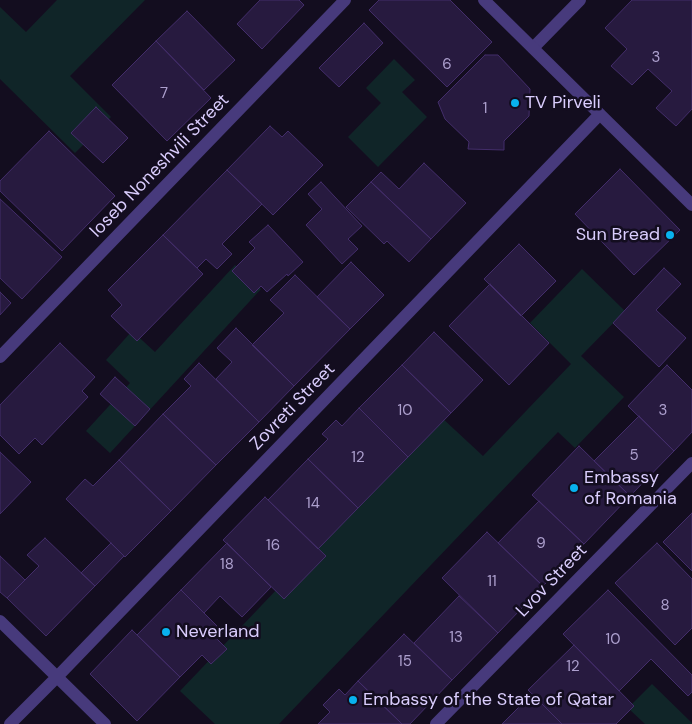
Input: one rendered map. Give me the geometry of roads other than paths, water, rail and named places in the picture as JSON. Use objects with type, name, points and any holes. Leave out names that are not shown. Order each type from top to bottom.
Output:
[{"type":"street","name":"Ioseb Noneshvili Street","points":[[0,357],[344,0]]},
{"type":"street","points":[[484,0],[692,205]]},
{"type":"street","points":[[532,48],[580,0]]},
{"type":"street","name":"Zovreti Street","points":[[10,724],[600,114]]},
{"type":"street","name":"Lvov Street","points":[[436,724],[692,463]]},
{"type":"street","points":[[0,621],[105,724]]},
{"type":"place","name":"TV Pirveli","points":[[515,103]]},
{"type":"place","name":"Sun Bread","points":[[670,235]]},
{"type":"place","name":"Embassy of Romania","points":[[574,488]]},
{"type":"place","name":"Neverland","points":[[166,632]]},
{"type":"place","name":"Embassy of the State of Qatar","points":[[353,700]]}]
